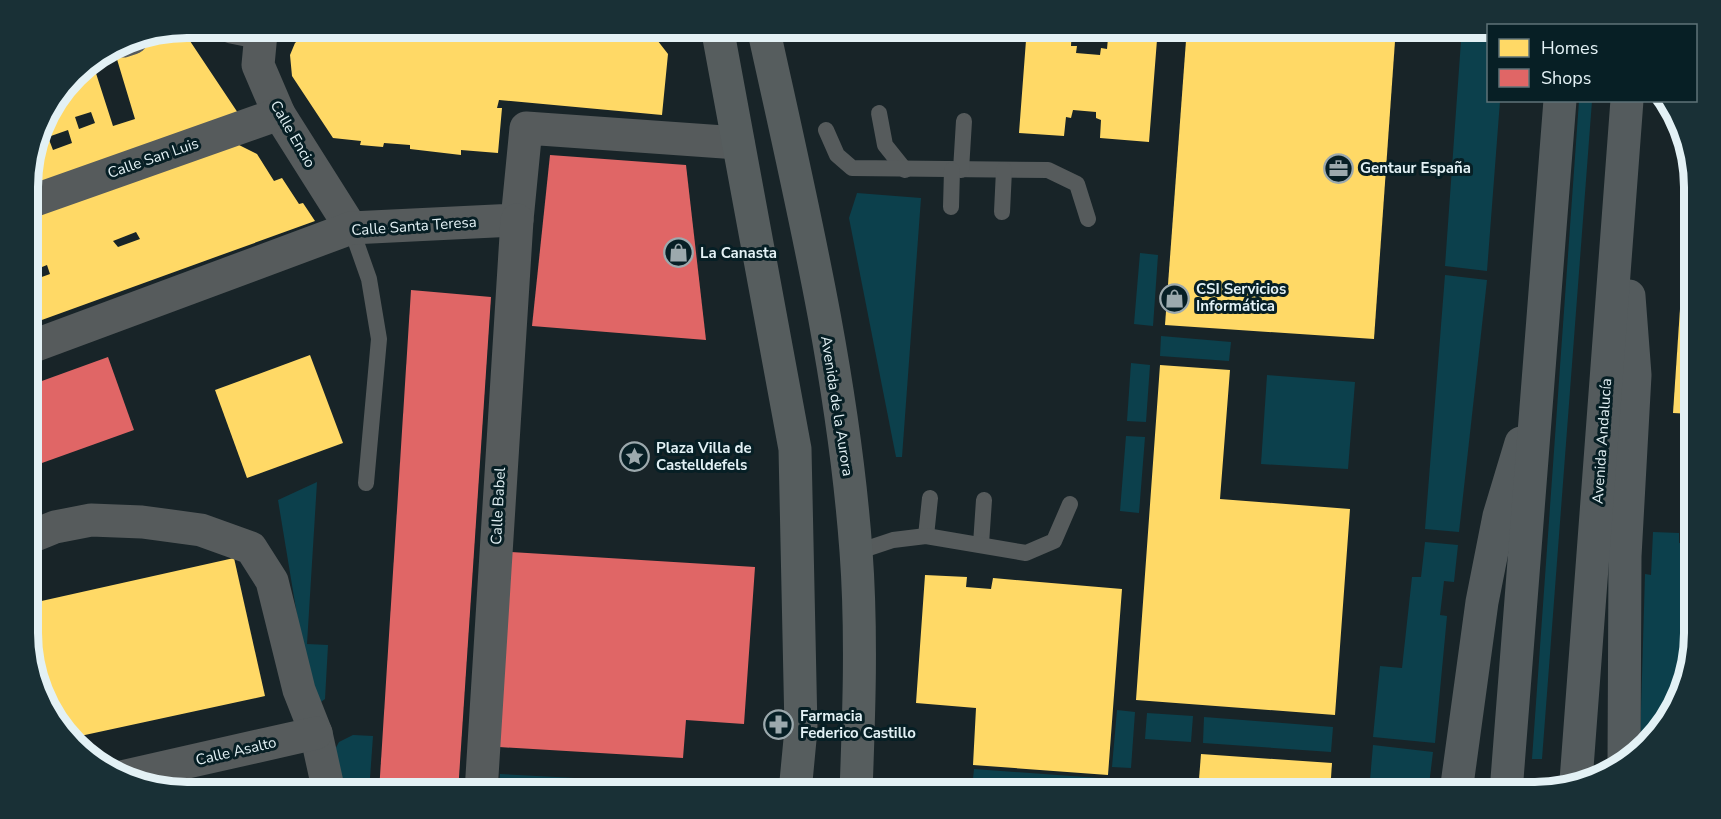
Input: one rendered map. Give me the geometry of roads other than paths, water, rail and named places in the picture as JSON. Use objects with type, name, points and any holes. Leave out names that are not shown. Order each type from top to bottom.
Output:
[{"type":"main road","points":[[719,38],[795,449],[801,729],[796,782]]},
{"type":"main road","name":"Avenida de la Aurora","points":[[765,38],[812,255],[844,439],[856,552],[859,720],[856,782]]},
{"type":"main road","points":[[1507,781],[1540,384],[1560,102]]},
{"type":"main road","name":"Avenida Andalucía","points":[[1576,775],[1627,102]]},
{"type":"main road","points":[[1621,187],[1635,375],[1625,556],[1624,752]]},
{"type":"main road","points":[[1457,781],[1482,602],[1499,516],[1540,384]]},
{"type":"street","name":"Calle Encio","points":[[255,38],[258,65],[279,114],[351,228]]},
{"type":"street","name":"Calle San Luis","points":[[38,199],[279,114]]},
{"type":"street","points":[[517,220],[526,128],[738,142]]},
{"type":"street","name":"Calle Santa Teresa","points":[[38,344],[351,228],[517,220]]},
{"type":"street","name":"Calle Babel","points":[[482,782],[517,220]]},
{"type":"street","points":[[41,533],[91,520],[142,522],[201,530],[251,548],[272,581],[299,690],[316,733],[327,782]]},
{"type":"street","name":"Calle Asalto","points":[[139,773],[316,733]]},
{"type":"lane","points":[[879,113],[885,144],[905,170]]},
{"type":"lane","points":[[951,207],[964,121]]},
{"type":"lane","points":[[826,130],[837,155],[852,168],[1048,170],[1077,184],[1088,219]]},
{"type":"lane","points":[[1002,212],[1004,170]]},
{"type":"lane","points":[[351,228],[369,279],[379,339],[366,483]]},
{"type":"lane","points":[[926,536],[930,498]]},
{"type":"lane","points":[[981,544],[984,500]]},
{"type":"lane","points":[[856,552],[893,540],[926,536],[1026,553],[1054,541],[1070,504]]},
{"type":"place","name":"Gentaur España","points":[[1339,168]]},
{"type":"place","name":"La Canasta","points":[[679,253]]},
{"type":"place","name":"CSI Servicios Informática","points":[[1175,298]]},
{"type":"place","name":"Plaza Villa de Castelldefels","points":[[635,457]]},
{"type":"place","name":"Farmacia Federico Castillo","points":[[779,725]]}]
